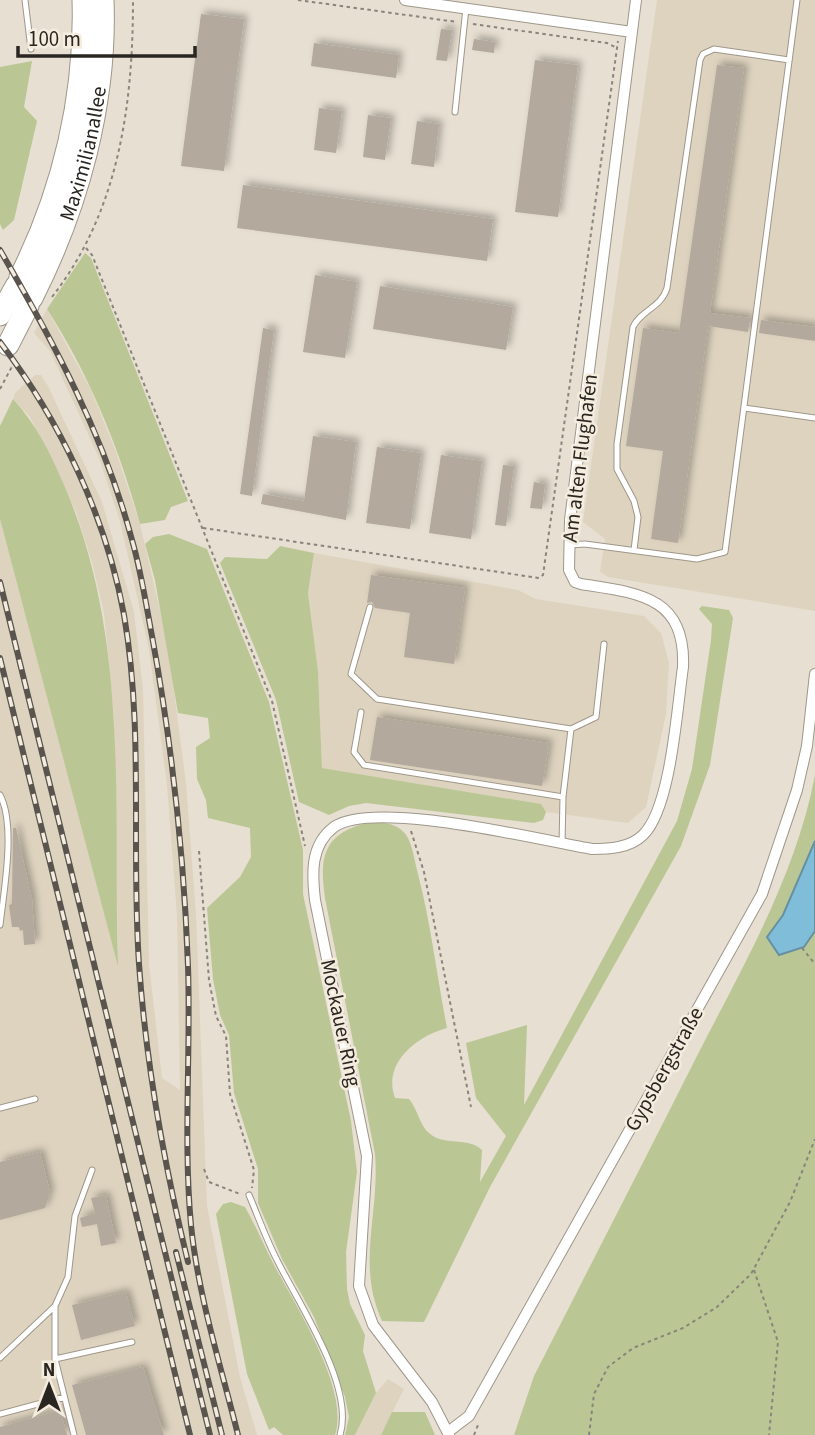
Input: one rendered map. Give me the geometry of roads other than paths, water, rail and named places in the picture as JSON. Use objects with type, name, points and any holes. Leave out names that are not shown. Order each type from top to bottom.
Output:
[{"type":"highway","points":[[0,315],[24,292],[69,138],[81,61],[83,0]]},
{"type":"highway","name":"Maximilianallee","points":[[8,345],[24,292],[58,244],[81,177],[96,103],[103,0]]},
{"type":"street","points":[[405,0],[632,32]]},
{"type":"street","name":"Am alten Flughafen","points":[[562,844],[614,849],[641,837],[651,825],[665,788],[684,647],[680,630],[660,604],[646,596],[575,582],[569,570],[569,545],[636,0]]},
{"type":"street","name":"Gypsbergstraße","points":[[449,1433],[469,1416],[762,894],[797,790],[807,746],[815,674]]},
{"type":"street","name":"Mockauer Ring","points":[[449,1433],[432,1402],[373,1325],[359,1286],[367,1156],[315,900],[314,860],[320,843],[337,825],[353,818],[399,816],[562,844]]},
{"type":"lane","points":[[25,0],[31,49]]},
{"type":"lane","points":[[569,545],[585,544],[697,559],[725,552],[797,0]]},
{"type":"lane","points":[[455,112],[466,8]]},
{"type":"lane","points":[[634,550],[638,517],[634,501],[617,469],[619,431],[633,327],[640,317],[660,303],[667,288],[700,60],[703,54],[714,50],[789,60]]},
{"type":"lane","points":[[744,408],[815,418]]},
{"type":"lane","points":[[370,607],[351,674],[377,699],[571,729],[596,717],[604,644]]},
{"type":"lane","points":[[361,712],[354,752],[364,765],[563,797]]},
{"type":"lane","points":[[562,844],[563,797],[571,729]]},
{"type":"lane","points":[[0,795],[6,808],[0,925]]},
{"type":"lane","points":[[0,1108],[35,1098]]},
{"type":"lane","points":[[0,1358],[55,1306],[68,1277],[75,1216],[92,1170]]},
{"type":"lane","points":[[249,1195],[277,1261],[310,1319],[341,1398],[344,1416],[340,1435]]},
{"type":"lane","points":[[55,1306],[55,1359],[74,1435]]},
{"type":"lane","points":[[55,1359],[132,1342]]},
{"type":"lane","points":[[0,1414],[64,1397]]},
{"type":"water","points":[[815,841],[815,931],[804,947],[779,955],[767,937],[783,915]]},
{"type":"railway","points":[[0,250],[58,355],[92,427],[121,501],[143,588],[166,718],[184,883],[189,1031],[188,1160],[194,1252],[204,1304],[238,1435]]},
{"type":"railway","points":[[0,342],[42,404],[78,471],[105,542],[124,615],[134,702],[137,920],[142,1002],[157,1114],[188,1262]]},
{"type":"railway","points":[[0,582],[210,1435]]},
{"type":"railway","points":[[0,658],[190,1435]]},
{"type":"railway","points":[[176,1252],[222,1435]]}]
